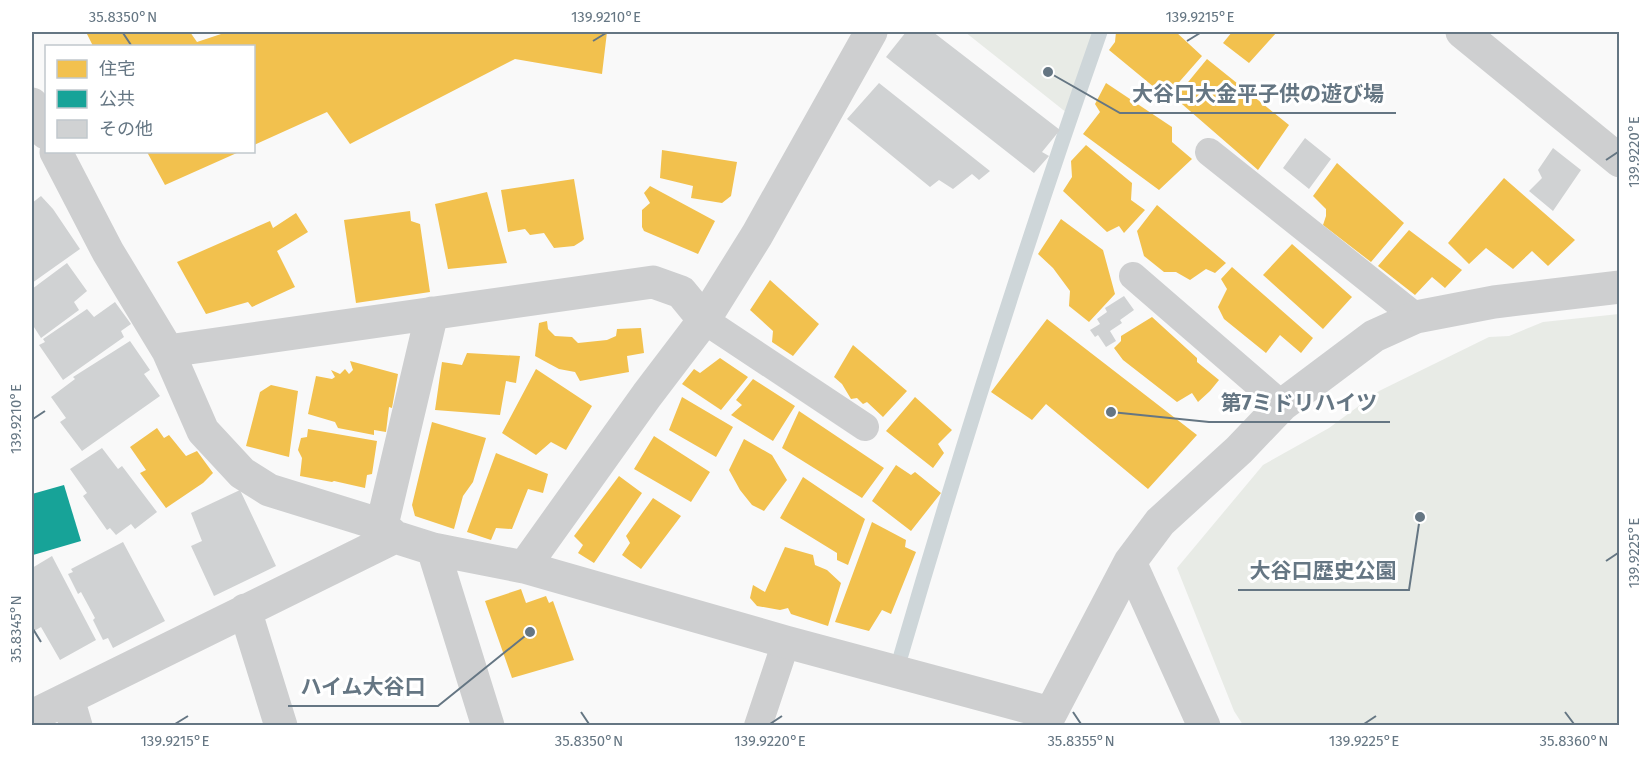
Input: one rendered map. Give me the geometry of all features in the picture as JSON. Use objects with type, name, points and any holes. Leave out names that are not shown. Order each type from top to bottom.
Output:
[{"type":"street","points":[[524,567],[647,395],[704,320],[758,235],[871,32]]},
{"type":"street","points":[[1462,32],[1620,161]]},
{"type":"street","points":[[32,104],[45,131]]},
{"type":"street","points":[[57,153],[108,252],[168,351],[203,431],[242,473],[269,490],[389,531],[433,549],[524,567],[1047,719],[1130,562],[1160,522],[1239,450],[1282,405],[1374,336],[1416,317],[1494,302],[1620,287]]},
{"type":"street","points":[[168,351],[653,282],[681,292],[704,320]]},
{"type":"street","points":[[389,531],[432,314]]},
{"type":"street","points":[[32,716],[72,712],[245,610],[389,531]]},
{"type":"street","points":[[433,549],[488,726]]},
{"type":"street","points":[[1130,562],[1204,726]]},
{"type":"street","points":[[245,610],[281,726]]},
{"type":"lane","points":[[1209,152],[1416,317]]},
{"type":"lane","points":[[1133,276],[1282,405]]},
{"type":"lane","points":[[704,320],[865,426]]},
{"type":"lane","points":[[758,726],[786,642]]},
{"type":"shaded area","points":[[965,32],[1093,32],[1067,113]]},
{"type":"shaded area","points":[[1619,314],[1619,725],[1243,725],[1234,711],[1177,568],[1263,465],[1329,428],[1379,391],[1489,337],[1509,336],[1543,322]]},
{"type":"building: 住宅","points":[[86,32],[190,32],[197,42],[227,32],[607,32],[602,74],[515,59],[350,144],[327,112],[255,145],[255,45],[92,45]]},
{"type":"building: 住宅","points":[[1116,32],[1176,32],[1202,56],[1166,97],[1109,50],[1115,42]]},
{"type":"building: 住宅","points":[[1232,32],[1277,32],[1249,63],[1223,43]]},
{"type":"building: 住宅","points":[[1207,59],[1289,125],[1258,170],[1175,98]]},
{"type":"building: 住宅","points":[[1106,83],[1172,127],[1172,142],[1192,159],[1159,190],[1083,134],[1100,112],[1095,104]]},
{"type":"building: 住宅","points":[[1086,145],[1132,183],[1131,200],[1145,210],[1124,233],[1119,226],[1107,232],[1063,191],[1072,177],[1071,161]]},
{"type":"building: 住宅","points":[[662,150],[737,162],[731,196],[722,203],[691,198],[693,186],[660,178]]},
{"type":"building: 住宅","points":[[148,153],[237,153],[165,185]]},
{"type":"building: 住宅","points":[[1337,163],[1404,223],[1371,262],[1323,225],[1326,209],[1313,196]]},
{"type":"building: 住宅","points":[[1504,178],[1575,240],[1548,266],[1532,251],[1513,269],[1486,248],[1469,264],[1448,243]]},
{"type":"building: 住宅","points":[[574,179],[584,239],[582,241],[574,246],[554,248],[544,233],[530,235],[525,229],[508,232],[501,190]]},
{"type":"building: 住宅","points":[[650,186],[715,221],[698,254],[644,231],[642,210],[650,203],[644,193]]},
{"type":"building: 住宅","points":[[487,192],[507,263],[448,269],[435,204]]},
{"type":"building: 住宅","points":[[1157,205],[1226,263],[1215,273],[1206,269],[1190,280],[1176,272],[1164,272],[1144,256],[1137,231]]},
{"type":"building: 住宅","points":[[410,211],[411,221],[420,224],[430,292],[356,303],[344,220]]},
{"type":"building: 住宅","points":[[296,213],[308,232],[277,251],[295,287],[252,307],[248,302],[206,314],[177,262],[270,221],[273,228]]},
{"type":"building: 住宅","points":[[1061,219],[1103,250],[1115,294],[1089,322],[1069,306],[1070,291],[1053,268],[1038,254]]},
{"type":"building: 住宅","points":[[1409,230],[1462,270],[1445,288],[1432,277],[1415,295],[1378,266]]},
{"type":"building: 住宅","points":[[1292,244],[1352,297],[1323,329],[1263,275]]},
{"type":"building: 住宅","points":[[1232,267],[1313,338],[1301,353],[1280,335],[1266,353],[1224,319],[1218,307],[1227,289],[1221,279]]},
{"type":"building: 住宅","points":[[770,280],[819,324],[793,356],[772,342],[773,331],[750,310]]},
{"type":"building: 住宅","points":[[1152,317],[1197,358],[1197,362],[1219,380],[1198,402],[1192,393],[1177,402],[1123,360],[1114,348],[1121,341],[1121,336]]},
{"type":"building: 住宅","points":[[1047,319],[1197,435],[1148,489],[1046,404],[1032,420],[991,392]]},
{"type":"building: 住宅","points":[[547,321],[548,329],[555,336],[572,337],[578,343],[607,340],[616,336],[617,329],[641,328],[644,353],[627,356],[629,372],[580,381],[575,372],[559,369],[535,356],[539,323]]},
{"type":"building: 住宅","points":[[853,345],[907,391],[883,417],[867,402],[863,404],[857,398],[851,399],[842,384],[834,377]]},
{"type":"building: 住宅","points":[[467,353],[520,356],[516,383],[506,381],[500,415],[435,410],[442,362],[462,365]]},
{"type":"building: 住宅","points":[[720,358],[748,377],[721,410],[682,384],[694,369],[700,373]]},
{"type":"building: 住宅","points":[[350,361],[398,374],[392,408],[389,407],[386,432],[374,430],[374,435],[338,428],[335,422],[308,414],[316,376],[332,379],[335,377],[331,370],[340,374],[345,369],[349,374],[353,370]]},
{"type":"building: 住宅","points":[[536,369],[592,406],[566,450],[551,442],[536,455],[502,433]]},
{"type":"building: 住宅","points":[[753,379],[795,406],[773,441],[731,415],[742,405],[736,400]]},
{"type":"building: 住宅","points":[[271,385],[298,391],[289,457],[246,446],[260,392]]},
{"type":"building: 住宅","points":[[682,397],[733,427],[716,457],[669,430]]},
{"type":"building: 住宅","points":[[915,397],[952,430],[938,444],[944,453],[933,468],[886,431]]},
{"type":"building: 住宅","points":[[799,411],[884,468],[862,498],[782,448]]},
{"type":"building: 住宅","points":[[432,422],[486,438],[473,482],[463,496],[454,529],[415,516],[412,505]]},
{"type":"building: 住宅","points":[[157,428],[164,438],[169,435],[186,456],[197,451],[213,473],[203,483],[166,508],[140,473],[146,470],[130,447]]},
{"type":"building: 住宅","points":[[308,429],[377,441],[372,474],[367,475],[365,488],[300,476],[302,458],[298,450],[301,438],[307,437]]},
{"type":"building: 住宅","points":[[654,436],[710,472],[691,502],[634,469]]},
{"type":"building: 住宅","points":[[744,439],[772,455],[787,480],[764,511],[752,505],[729,470]]},
{"type":"building: 住宅","points":[[496,453],[548,474],[543,493],[528,489],[512,529],[496,528],[491,540],[467,532]]},
{"type":"building: 住宅","points":[[896,465],[911,475],[915,472],[941,493],[911,531],[872,501]]},
{"type":"building: 住宅","points":[[619,476],[642,493],[594,563],[578,553],[583,545],[574,536]]},
{"type":"building: 住宅","points":[[803,477],[865,519],[848,565],[837,560],[837,553],[780,518]]},
{"type":"building: 住宅","points":[[653,498],[681,516],[641,569],[622,555],[630,543],[626,536]]},
{"type":"building: 住宅","points":[[872,522],[906,540],[905,547],[916,552],[891,614],[882,610],[869,631],[835,622]]},
{"type":"building: 住宅","points":[[785,547],[813,555],[815,565],[827,570],[841,583],[828,626],[791,614],[788,608],[780,610],[757,606],[750,598],[753,585],[765,592]]},
{"type":"building: 住宅","points":[[521,589],[526,603],[546,596],[549,603],[553,601],[574,660],[512,678],[485,601]]},
{"type":"building: 公共","points":[[64,485],[81,541],[33,555],[32,494]]},
{"type":"building: その他","points":[[906,32],[933,32],[1060,130],[1042,152],[1049,156],[1034,173],[886,57]]},
{"type":"building: その他","points":[[879,83],[990,171],[979,180],[972,174],[953,189],[939,180],[930,187],[847,119]]},
{"type":"building: その他","points":[[1305,138],[1331,159],[1309,189],[1283,168]]},
{"type":"building: その他","points":[[1553,148],[1581,170],[1553,211],[1529,191],[1542,178],[1538,170]]},
{"type":"building: その他","points":[[41,196],[53,209],[80,249],[32,283],[32,203]]},
{"type":"building: その他","points":[[67,263],[87,291],[74,302],[79,310],[41,338],[32,324],[32,289]]},
{"type":"building: その他","points":[[1124,296],[1134,310],[1120,320],[1122,323],[1110,331],[1116,341],[1106,347],[1098,335],[1095,337],[1090,330],[1100,324],[1097,319],[1107,312],[1105,308]]},
{"type":"building: その他","points":[[115,302],[131,324],[121,331],[124,337],[63,380],[39,345],[45,342],[43,339],[87,309],[94,317]]},
{"type":"building: その他","points":[[130,341],[150,370],[144,374],[160,396],[82,451],[60,422],[66,418],[51,397],[75,379],[73,377]]},
{"type":"building: その他","points":[[102,448],[118,469],[122,466],[157,512],[135,529],[131,524],[116,535],[110,528],[107,530],[83,496],[87,493],[70,469]]},
{"type":"building: その他","points":[[240,490],[276,566],[214,596],[191,546],[202,541],[191,513]]},
{"type":"building: その他","points":[[123,542],[165,621],[113,648],[108,638],[103,640],[93,620],[95,618],[81,592],[78,594],[68,574],[73,572],[71,569]]},
{"type":"building: その他","points":[[52,556],[96,640],[60,660],[41,627],[34,631],[32,627],[32,568]]},
{"type":"waterway","points":[[901,655],[996,342],[1100,32]]},
{"type":"place","name":"大谷口大金平子供の遊び場","points":[[1048,72]]},
{"type":"place","name":"第7ミドリハイツ","points":[[1111,412]]},
{"type":"place","name":"大谷口歴史公園","points":[[1420,517]]},
{"type":"place","name":"ハイム大谷口","points":[[530,632]]}]
